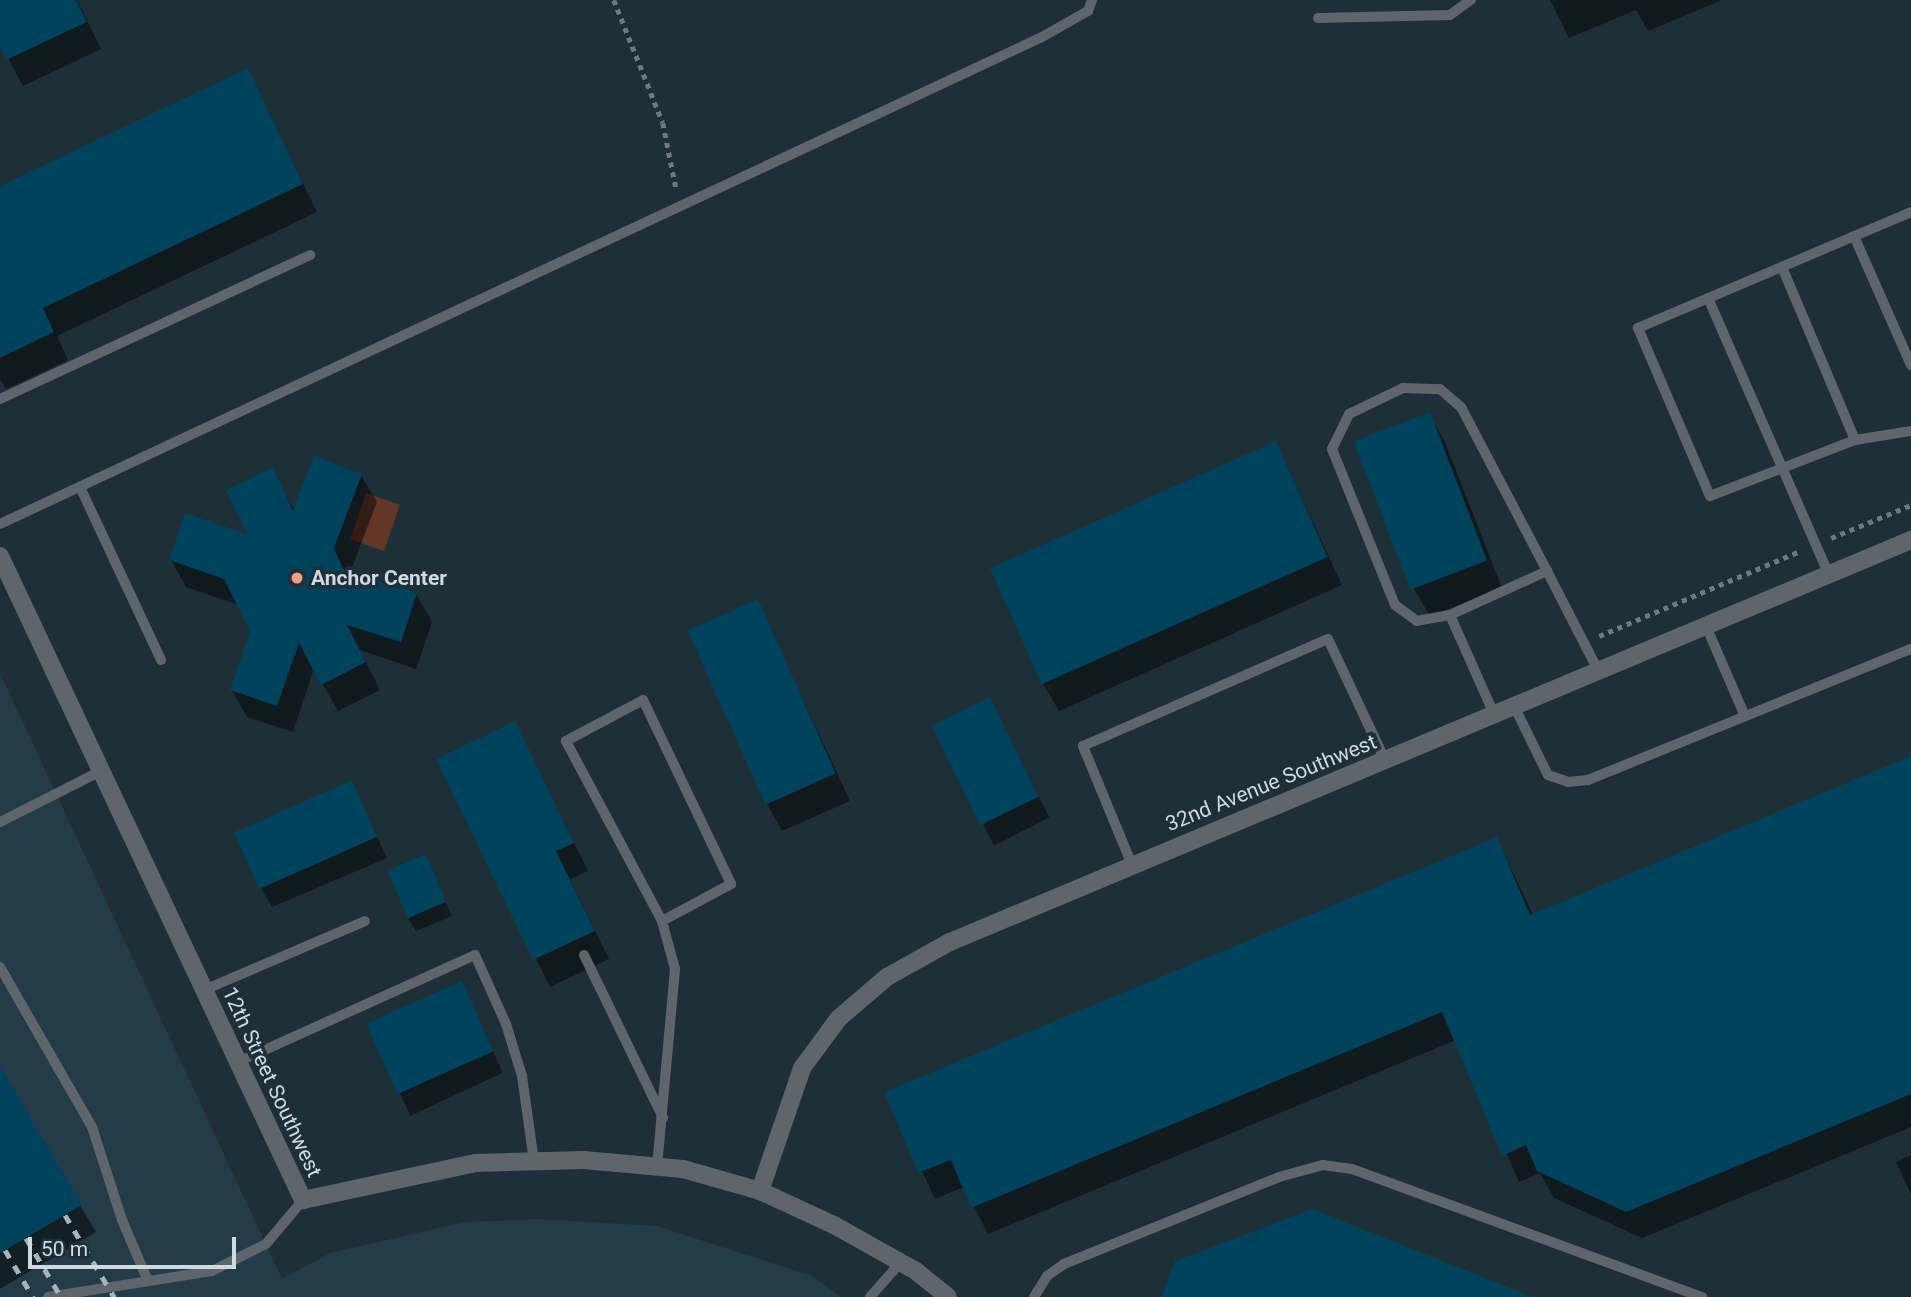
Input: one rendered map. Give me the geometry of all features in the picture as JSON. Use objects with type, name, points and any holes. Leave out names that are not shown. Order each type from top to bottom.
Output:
[{"type":"street","name":"32nd Avenue Southwest","points":[[760,1191],[802,1068],[839,1018],[887,977],[950,943],[1132,865],[1911,540]]},
{"type":"street","name":"12th Street Southwest","points":[[0,556],[303,1200],[476,1163],[534,1161],[683,1169],[760,1191],[901,1262],[948,1297]]},
{"type":"lane","points":[[0,524],[1042,37],[1088,11],[1092,0]]},
{"type":"lane","points":[[1318,18],[1450,15],[1471,0]]},
{"type":"lane","points":[[1911,212],[1638,328],[1710,496],[1855,440],[1911,431]]},
{"type":"lane","points":[[1854,236],[1911,365]]},
{"type":"lane","points":[[0,399],[310,255]]},
{"type":"lane","points":[[1782,267],[1855,440]]},
{"type":"lane","points":[[1708,298],[1829,575]]},
{"type":"lane","points":[[1547,571],[1450,615],[1417,621],[1395,605],[1332,449],[1349,414],[1403,388],[1440,389],[1461,407],[1547,571],[1598,671]]},
{"type":"lane","points":[[80,487],[161,660]]},
{"type":"lane","points":[[1450,615],[1494,714]]},
{"type":"lane","points":[[1706,626],[1745,716]]},
{"type":"lane","points":[[1132,865],[1083,746],[1328,639],[1385,760]]},
{"type":"lane","points":[[1514,706],[1548,775],[1568,782],[1588,780],[1911,649]]},
{"type":"lane","points":[[657,1167],[675,969],[662,921],[566,740],[643,700],[731,884],[662,921]]},
{"type":"lane","points":[[0,822],[101,771]]},
{"type":"lane","points":[[204,990],[365,921]]},
{"type":"lane","points":[[238,1062],[475,954],[506,1024],[522,1076],[534,1161]]},
{"type":"lane","points":[[584,954],[663,1118]]},
{"type":"lane","points":[[0,967],[92,1127],[122,1220],[148,1281]]},
{"type":"lane","points":[[1034,1297],[1047,1276],[1064,1264],[1279,1177],[1323,1165],[1352,1169],[1702,1297]]},
{"type":"lane","points":[[48,1297],[212,1271],[266,1244],[303,1200]]},
{"type":"lane","points":[[870,1297],[901,1262]]},
{"type":"path","points":[[614,0],[663,122],[679,207]]},
{"type":"path","points":[[1583,642],[1911,505]]},
{"type":"shaded area","points":[[366,493],[400,505],[384,551],[350,539]]},
{"type":"shaded area","points":[[0,673],[282,1279],[330,1253],[465,1222],[538,1219],[657,1226],[812,1276],[841,1297],[0,1297]]},
{"type":"building","points":[[0,0],[76,0],[87,22],[6,60],[0,47]]},
{"type":"building","points":[[248,68],[303,184],[43,308],[54,332],[0,358],[0,186]]},
{"type":"building","points":[[1430,412],[1487,560],[1410,590],[1353,441]]},
{"type":"building","points":[[1276,441],[1328,557],[1042,684],[990,568]]},
{"type":"building","name":"Anchor Center","points":[[314,456],[362,474],[334,548],[343,569],[417,593],[401,642],[347,625],[366,662],[321,685],[299,643],[277,706],[230,690],[250,631],[224,579],[169,560],[185,513],[247,534],[226,490],[273,467],[293,511]]},
{"type":"building","points":[[758,599],[836,773],[765,805],[688,630]]},
{"type":"building","points":[[990,697],[1039,797],[980,825],[932,725]]},
{"type":"building","points":[[515,721],[574,843],[556,851],[595,931],[533,960],[436,759]]},
{"type":"building","points":[[1911,756],[1911,1094],[1626,1212],[1537,1171],[1526,1145],[1502,1156],[1442,1012],[971,1208],[951,1160],[918,1173],[884,1092],[1497,837],[1530,915]]},
{"type":"building","points":[[352,780],[377,837],[259,889],[234,832]]},
{"type":"building","points":[[426,854],[446,902],[408,918],[387,870]]},
{"type":"building","points":[[462,981],[493,1051],[397,1094],[366,1024]]},
{"type":"building","points":[[0,1066],[82,1205],[0,1253]]},
{"type":"building","points":[[1312,1209],[1530,1297],[1161,1297],[1175,1261]]},
{"type":"railway","points":[[65,1215],[114,1297]]},
{"type":"railway","points":[[26,1238],[61,1297]]},
{"type":"railway","points":[[5,1250],[33,1297]]},
{"type":"place","name":"Anchor Center","points":[[297,578]]}]
